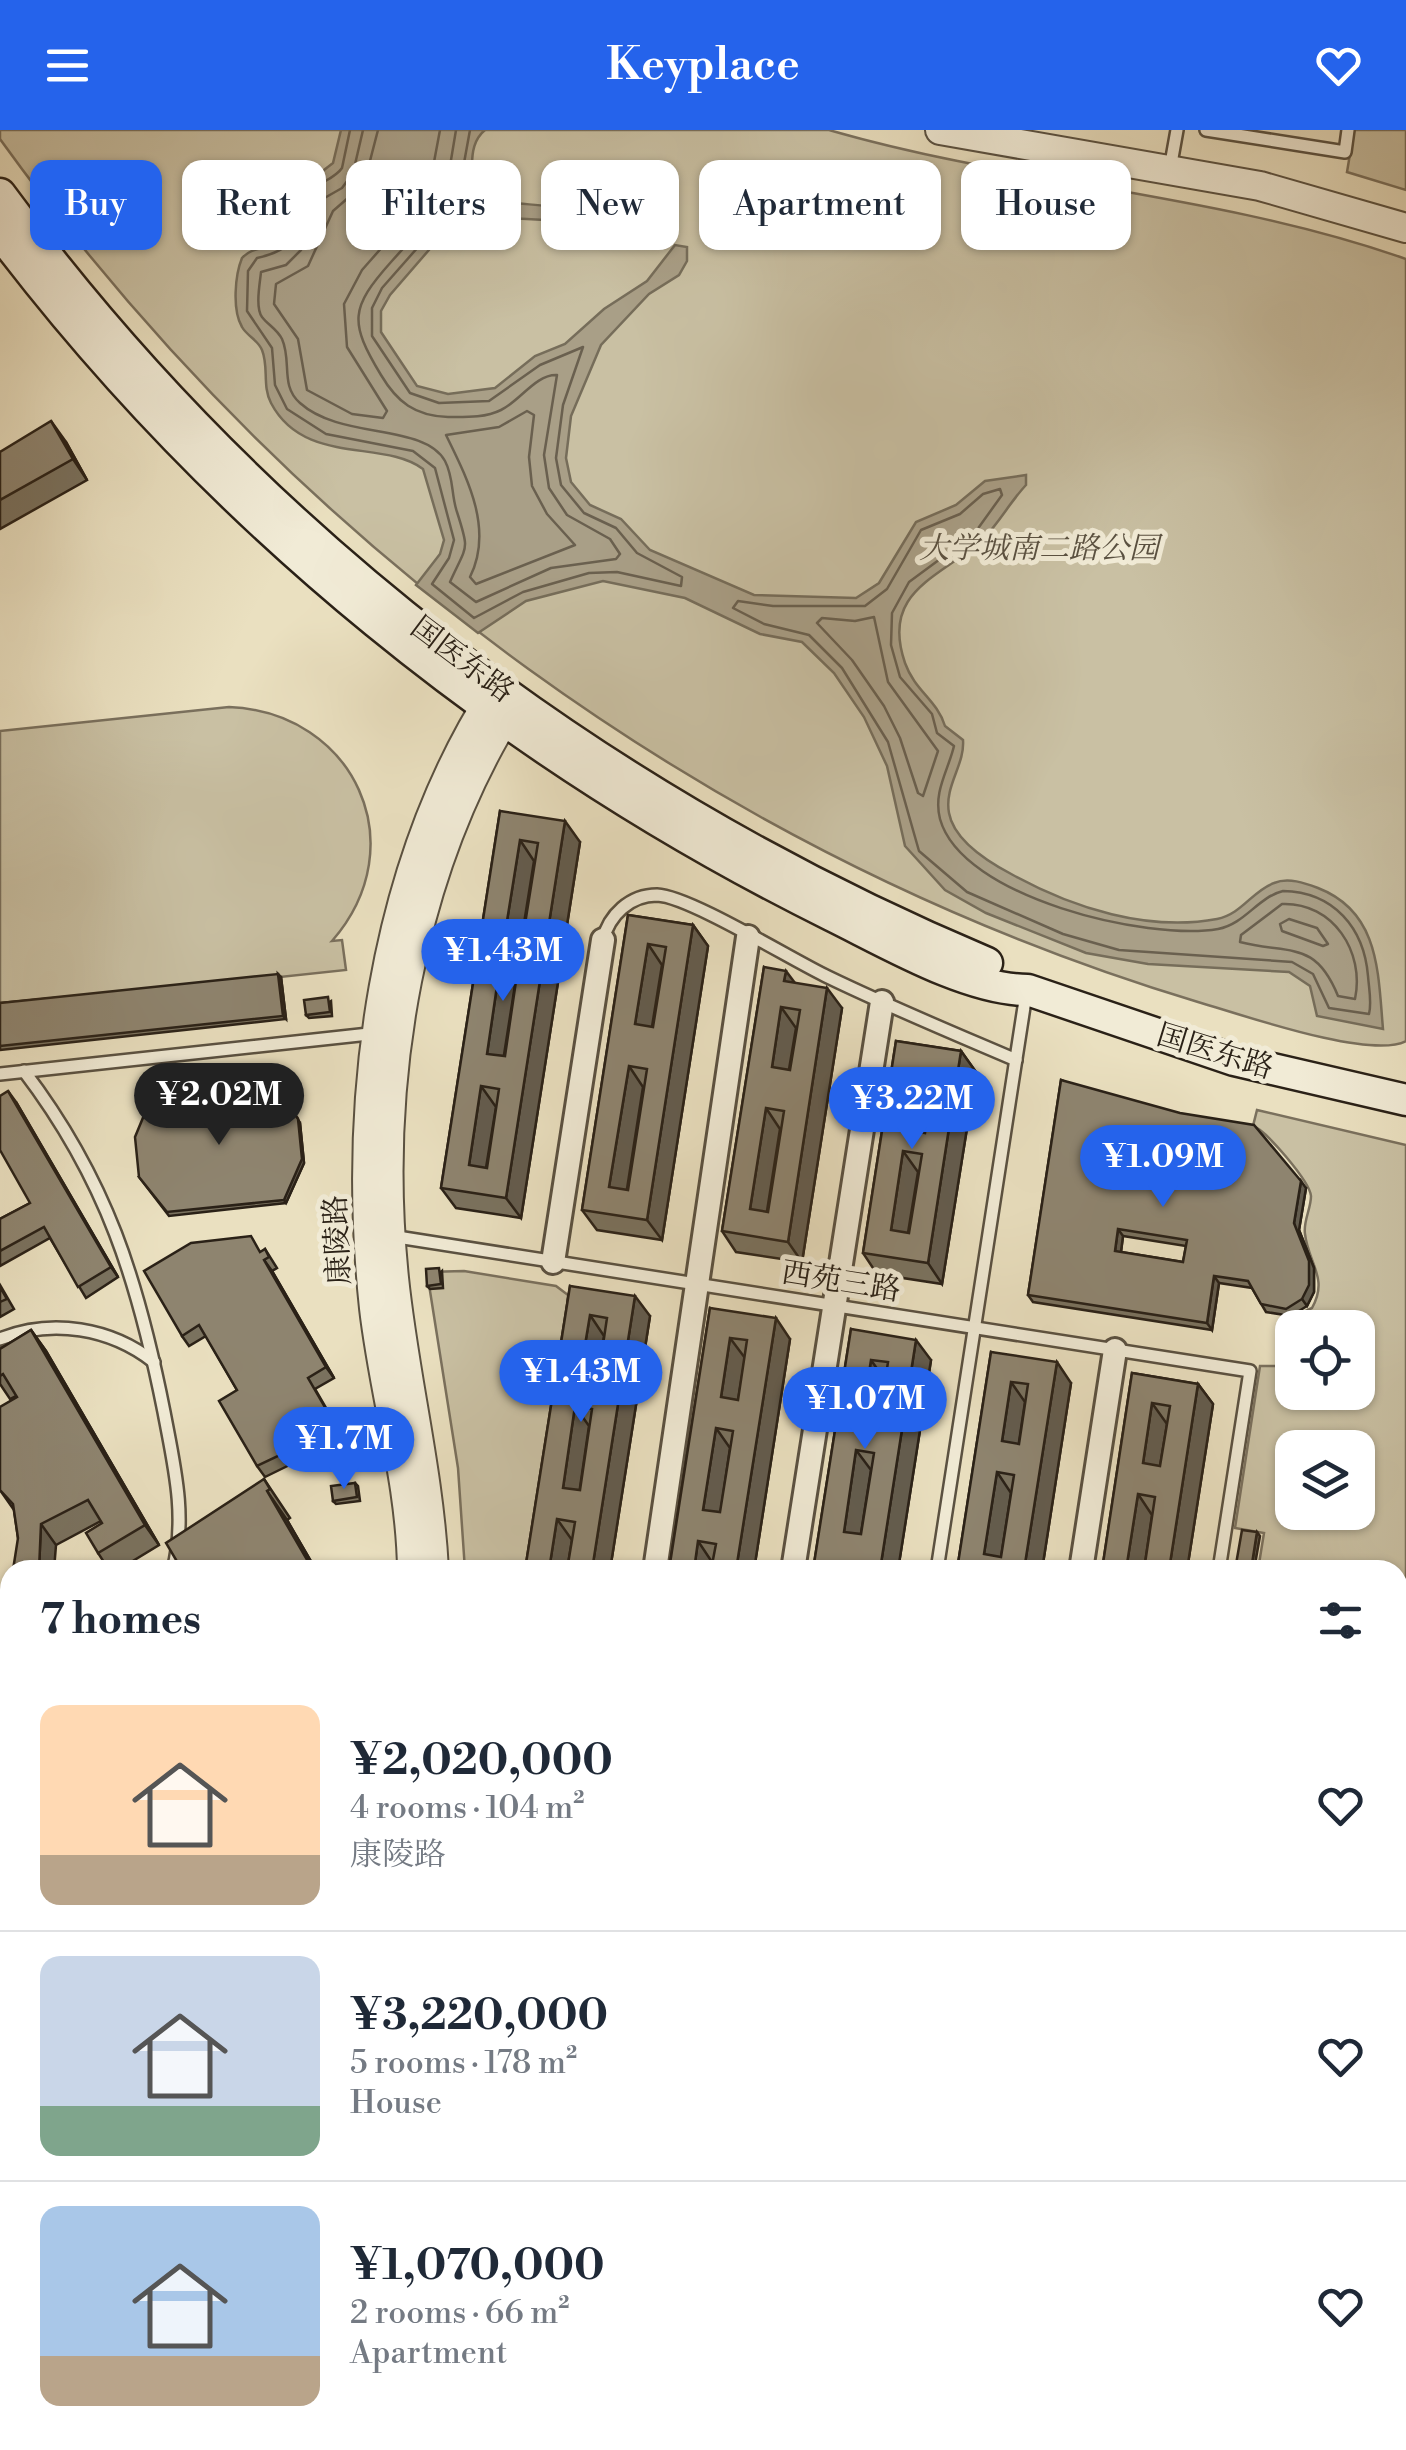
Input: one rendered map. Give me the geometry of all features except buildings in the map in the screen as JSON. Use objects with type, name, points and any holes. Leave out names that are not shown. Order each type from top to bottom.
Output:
[{"type":"main road","name":"国医东路","points":[[0,194],[114,337],[224,455],[500,703]]},
{"type":"main road","name":"国医东路","points":[[0,233],[92,347],[238,500],[352,602],[500,703],[662,823],[791,896],[949,970],[1003,990],[1028,990],[1234,1060],[1406,1100]]},
{"type":"street","points":[[940,130],[1170,168],[1306,198],[1406,228]]},
{"type":"street","name":"康陵路","points":[[411,1560],[403,1469],[382,1359],[370,1262],[368,1139],[378,1033],[398,931],[420,854],[452,767],[500,703]]},
{"type":"street","name":"康陵路","points":[[433,1560],[424,1464],[398,1310],[391,1236],[392,1092],[416,944],[460,806],[500,703]]},
{"type":"street","points":[[656,1560],[748,937]]},
{"type":"street","points":[[553,1262],[603,940]]},
{"type":"street","points":[[795,1560],[882,1002]]},
{"type":"street","points":[[1083,1560],[1115,1350]]},
{"type":"lane","points":[[1170,168],[1174,130]]},
{"type":"lane","points":[[1206,130],[1344,152],[1348,130]]},
{"type":"lane","points":[[603,940],[610,921],[638,898],[658,896],[686,903],[882,1002],[1016,1060]]},
{"type":"lane","points":[[939,1560],[1028,990]]},
{"type":"lane","points":[[0,1074],[378,1033]]},
{"type":"lane","points":[[24,1071],[71,1138],[114,1222],[136,1285],[180,1507],[173,1560]]},
{"type":"lane","name":"西苑三路","points":[[391,1236],[1250,1371],[1221,1560]]},
{"type":"lane","points":[[0,1338],[48,1328],[96,1332],[129,1345],[154,1362]]},
{"type":"green space","name":"大学城南二路公园","points":[[0,130],[829,130],[961,162],[961,250],[1131,250],[1131,193],[1263,219],[1406,259],[1406,1041],[1364,1045],[1304,1033],[1198,1002],[1020,940],[848,863],[684,772],[528,669],[381,553],[243,425],[116,287],[87,250],[162,250],[162,160],[30,160],[30,177],[0,139]]},
{"type":"green space","points":[[1354,130],[1406,130],[1406,190],[1347,172]]},
{"type":"green space","points":[[229,707],[273,715],[310,732],[339,758],[359,790],[369,826],[369,865],[357,904],[332,941],[342,940],[346,970],[0,1007],[0,731]]},
{"type":"green space","points":[[1257,1110],[1406,1145],[1406,1560],[1260,1560],[1264,1533],[1235,1528],[1260,1366],[1275,1366],[1275,1410],[1375,1410],[1375,1310],[1308,1310],[1318,1288],[1305,1234],[1311,1196],[1277,1146],[1253,1126]]},
{"type":"green space","points":[[464,1271],[556,1286],[568,1295],[544,1560],[464,1560],[458,1468],[427,1272]]},
{"type":"water","points":[[341,130],[485,130],[476,142],[472,160],[346,160],[346,250],[429,250],[390,295],[381,311],[381,332],[417,386],[448,394],[495,388],[535,356],[565,344],[604,309],[647,281],[671,250],[687,247],[687,261],[679,275],[649,294],[601,345],[571,416],[566,458],[571,482],[590,505],[621,519],[650,550],[754,595],[856,598],[879,583],[916,522],[956,505],[985,481],[1026,475],[1026,485],[989,533],[919,588],[901,618],[899,638],[909,673],[945,726],[963,740],[948,803],[958,833],[984,857],[1036,887],[1086,907],[1138,919],[1217,919],[1279,881],[1296,881],[1318,888],[1354,912],[1364,928],[1377,966],[1383,1029],[1317,1016],[1310,986],[1289,972],[1148,964],[1086,953],[986,913],[945,890],[905,846],[887,766],[864,717],[834,673],[802,642],[760,634],[685,598],[603,581],[526,601],[478,633],[416,585],[440,554],[444,540],[423,469],[387,455],[323,444],[285,423],[268,397],[262,350],[242,327],[237,311],[236,283],[242,258],[252,251],[326,250],[326,168],[333,163]]},
{"type":"water","points":[[521,204],[541,206],[541,220],[521,219]]}]
